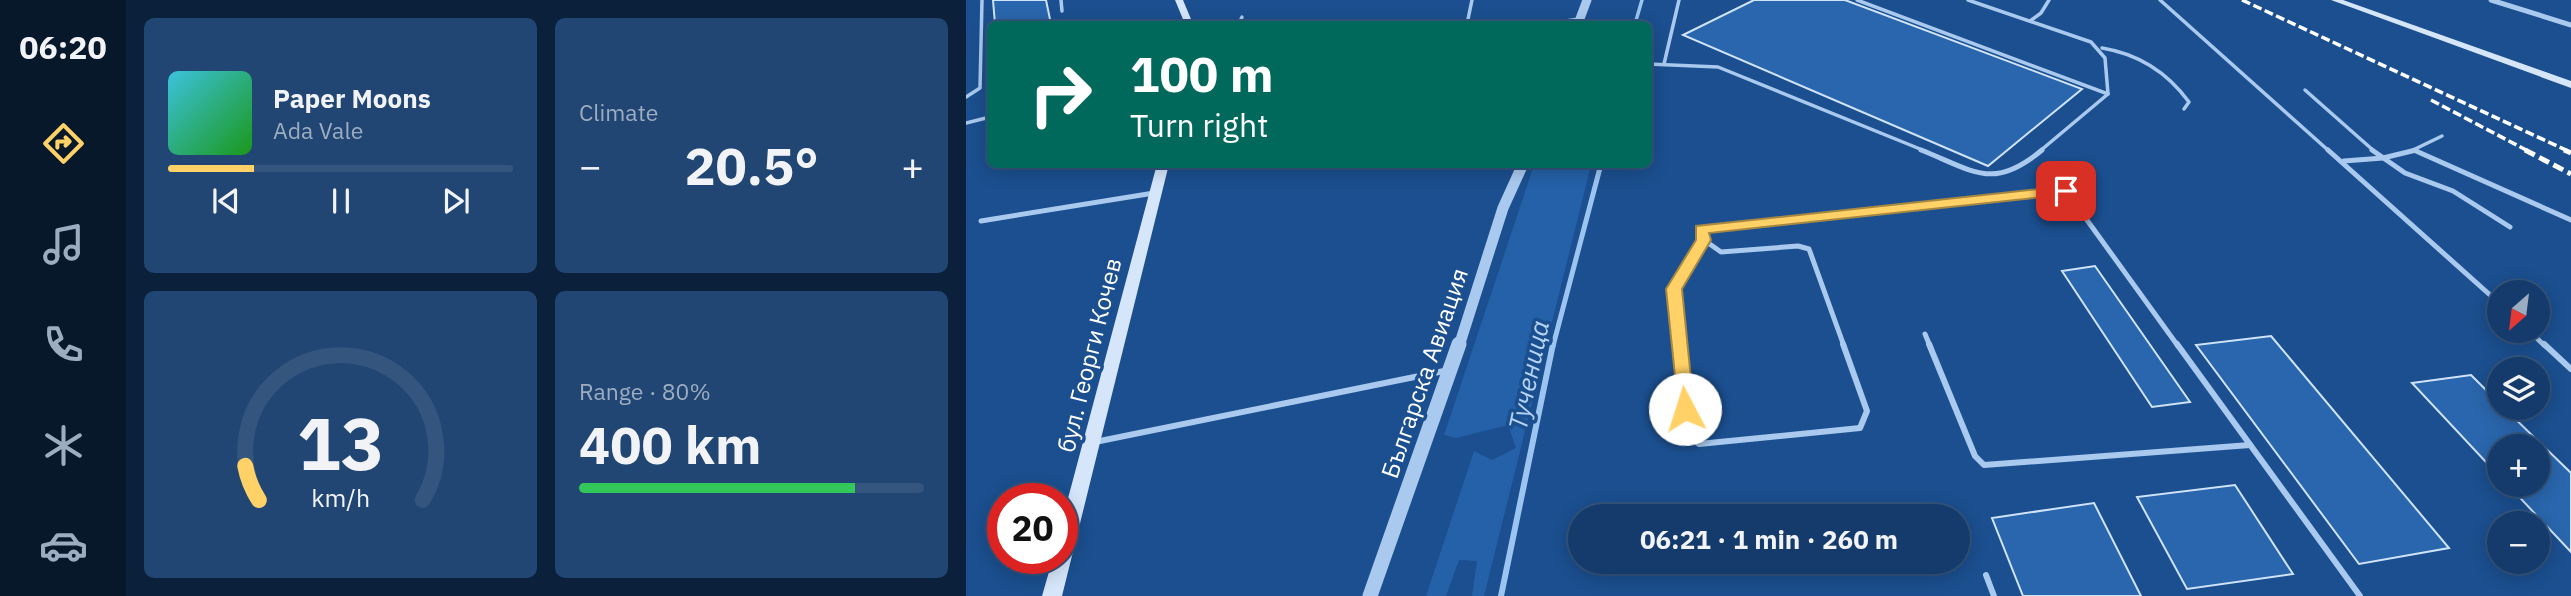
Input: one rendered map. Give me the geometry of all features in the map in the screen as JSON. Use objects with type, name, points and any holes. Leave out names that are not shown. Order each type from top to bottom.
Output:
[{"type":"main road","points":[[1179,0],[1188,21]]},
{"type":"main road","points":[[2335,0],[2571,85]]},
{"type":"main road","points":[[2364,0],[2571,75]]},
{"type":"main road","name":"бул. Георги Кочев","points":[[1078,497],[1162,168]]},
{"type":"main road","name":"бул. Георги Кочев","points":[[1052,596],[1058,574]]},
{"type":"street","points":[[1579,21],[1587,0]]},
{"type":"street","points":[[2491,0],[2570,25]]},
{"type":"street","name":"Българска Авиация","points":[[1370,596],[1451,369],[1503,208],[1521,168]]},
{"type":"lane","points":[[966,97],[980,88],[982,0]]},
{"type":"lane","points":[[1060,0],[1062,11]]},
{"type":"lane","points":[[1468,21],[1472,0]]},
{"type":"lane","points":[[1664,64],[1679,0]]},
{"type":"lane","points":[[1857,0],[2108,94]]},
{"type":"lane","points":[[1968,0],[2102,48],[2130,53],[2176,83],[2189,102],[2184,109]]},
{"type":"lane","points":[[2030,21],[2041,13],[2049,0]]},
{"type":"lane","points":[[2160,0],[2344,161],[2487,292]]},
{"type":"lane","points":[[1240,21],[1242,17]]},
{"type":"lane","points":[[2102,48],[2107,57],[2108,94]]},
{"type":"lane","points":[[1652,64],[1718,67],[1978,173],[1991,175],[2019,169],[2108,94]]},
{"type":"lane","points":[[2305,90],[2384,160],[2405,173],[2454,191],[2510,227]]},
{"type":"lane","points":[[966,122],[987,118]]},
{"type":"lane","points":[[2344,161],[2384,160],[2416,151],[2442,136]]},
{"type":"lane","points":[[2416,151],[2571,220]]},
{"type":"lane","points":[[1703,240],[1721,252],[1798,246],[1809,249],[1867,411],[1860,428],[1699,444],[1687,433],[1674,289],[1703,240],[1702,229],[2066,191],[2360,596]]},
{"type":"lane","points":[[981,221],[1156,193]]},
{"type":"lane","points":[[1926,334],[1975,456],[1984,464],[2250,445]]},
{"type":"lane","points":[[2542,343],[2571,369]]},
{"type":"lane","points":[[1092,443],[1451,369]]},
{"type":"lane","points":[[1986,575],[1994,596]]},
{"type":"shaded area","points":[[1533,168],[1590,168],[1484,596],[1472,596],[1477,561],[1459,560],[1446,596],[1426,596],[1474,451],[1492,460],[1516,448],[1508,425],[1456,438],[1444,435]]},
{"type":"building","points":[[993,0],[1046,0],[1050,21],[995,21]]},
{"type":"building","points":[[1754,0],[1845,0],[2082,89],[1988,166],[1683,35]]},
{"type":"building","points":[[2095,266],[2190,402],[2152,407],[2062,271]]},
{"type":"building","points":[[2271,336],[2449,548],[2359,564],[2196,345]]},
{"type":"building","points":[[2471,375],[2487,391],[2487,420],[2516,420],[2531,434],[2487,434],[2487,463],[2412,383]]},
{"type":"building","points":[[2550,453],[2571,473],[2571,552],[2550,530],[2550,511],[2532,511],[2519,497],[2550,497]]},
{"type":"building","points":[[2235,485],[2293,574],[2187,589],[2137,497]]},
{"type":"building","points":[[2094,503],[2141,596],[2023,596],[1992,518]]},
{"type":"waterway","name":"Тученица","points":[[1636,21],[1642,0]]},
{"type":"waterway","name":"Тученица","points":[[1553,346],[1600,168]]},
{"type":"waterway","name":"Тученица","points":[[1501,596],[1553,344]]},
{"type":"railway","points":[[2242,0],[2568,151]]},
{"type":"railway","points":[[2431,100],[2528,151]]},
{"type":"railway","points":[[2525,150],[2571,174]]},
{"type":"railway","points":[[2564,150],[2571,153]]},
{"type":"route","points":[[1685,409],[1674,289],[1703,240],[1702,229],[2066,191]]}]
